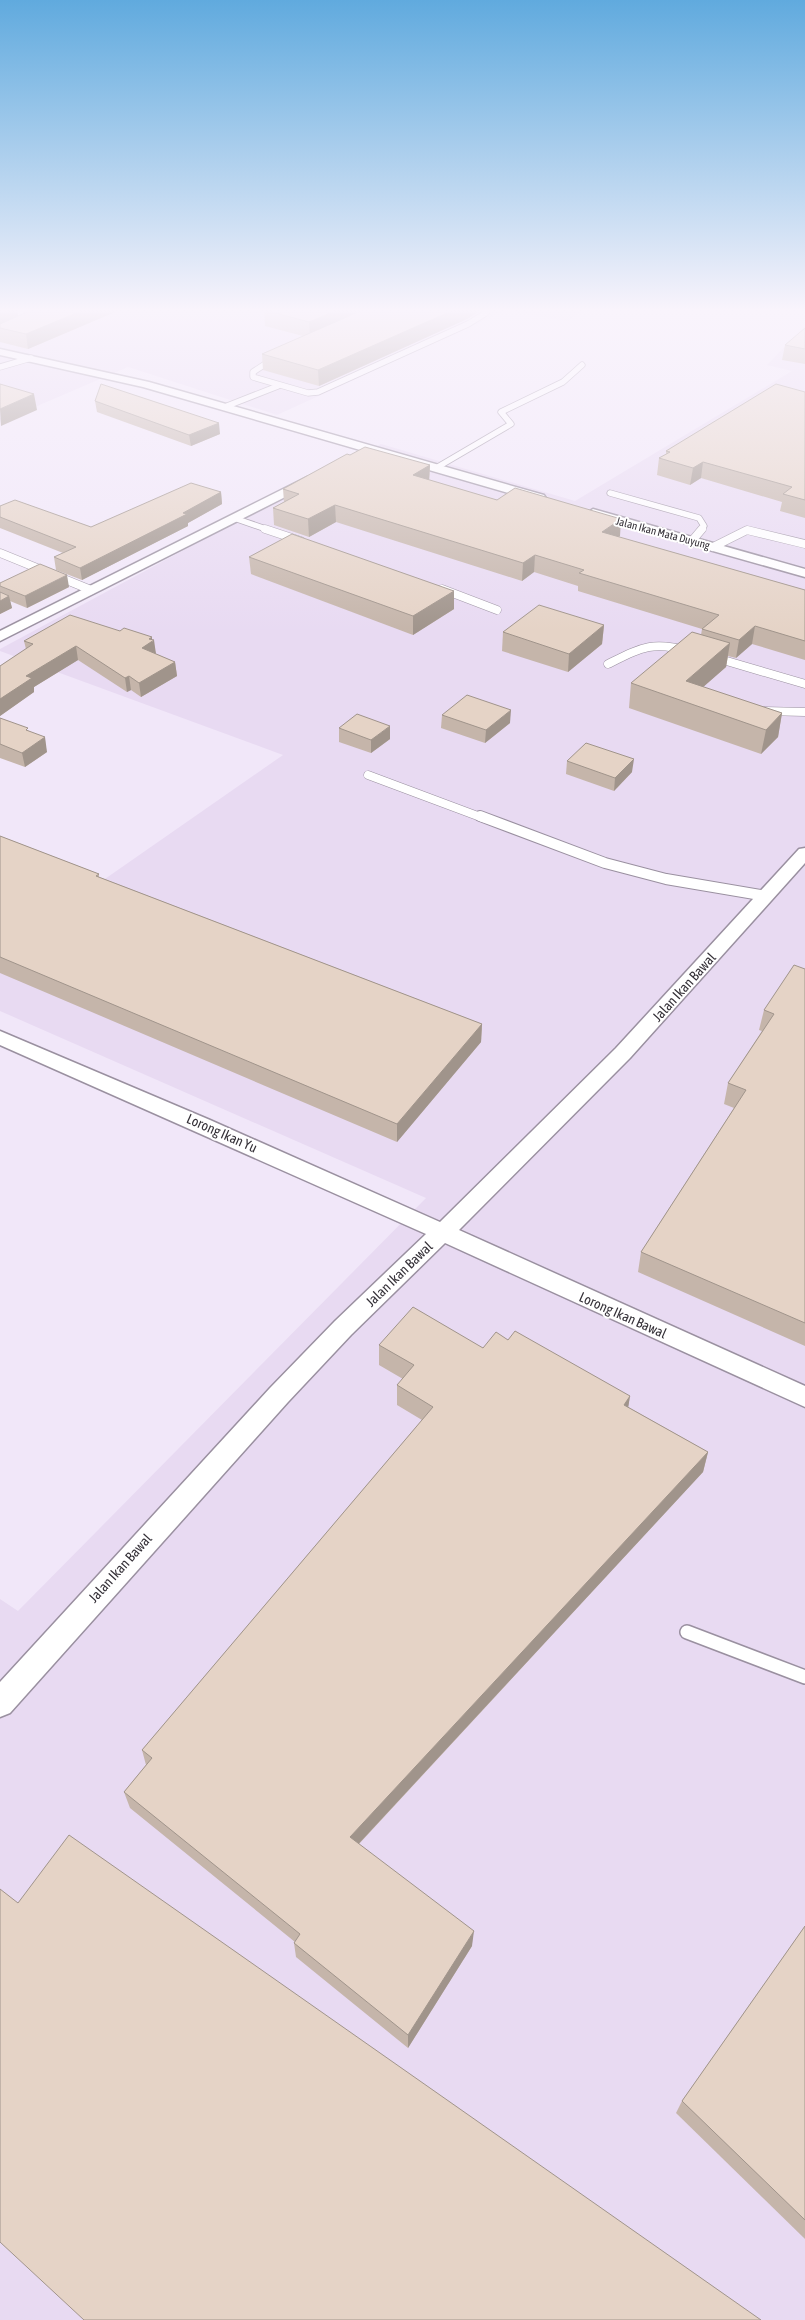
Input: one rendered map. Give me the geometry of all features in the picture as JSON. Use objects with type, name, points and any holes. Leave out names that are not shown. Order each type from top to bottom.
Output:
[{"type":"street","points":[[264,417],[549,501]]},
{"type":"street","points":[[353,458],[370,449]]},
{"type":"street","points":[[0,637],[319,475]]},
{"type":"street","name":"Jalan Ikan Mata Duyung","points":[[578,509],[805,573]]},
{"type":"street","name":"Jalan Ikan Bawal","points":[[0,1703],[342,1328],[442,1233],[624,1053],[805,853]]},
{"type":"street","name":"Lorong Ikan Yu","points":[[0,1038],[318,1175],[442,1233]]},
{"type":"street","name":"Lorong Ikan Bawal","points":[[442,1233],[805,1396]]},
{"type":"lane","points":[[436,468],[511,424],[505,417]]},
{"type":"lane","points":[[610,493],[699,518],[704,526],[691,542]]},
{"type":"lane","points":[[234,518],[307,543]]},
{"type":"lane","points":[[713,547],[747,530],[805,544]]},
{"type":"lane","points":[[0,553],[91,590]]},
{"type":"lane","points":[[435,586],[497,610]]},
{"type":"lane","points":[[608,664],[646,645],[660,644],[805,684]]},
{"type":"lane","points":[[757,710],[805,712]]},
{"type":"lane","points":[[368,775],[605,863],[666,879],[766,896]]},
{"type":"lane","points":[[687,1632],[805,1677]]},
{"type":"shaded area","points":[[0,417],[11,417],[0,422]]},
{"type":"shaded area","points":[[715,417],[805,417],[805,2320],[0,2320],[0,1599],[18,1611],[426,1198],[0,1011],[0,952],[283,755],[0,651],[0,649],[381,444],[575,501]]},
{"type":"building","points":[[140,417],[202,417],[219,423],[189,435]]},
{"type":"building","points":[[721,417],[805,417],[805,500],[783,494],[792,487],[703,462],[693,468],[659,458],[670,452],[666,451]]},
{"type":"building","points":[[365,447],[430,465],[413,475],[497,500],[515,488],[621,519],[602,532],[805,590],[805,641],[755,626],[739,640],[702,629],[719,615],[579,573],[584,570],[535,555],[523,563],[335,505],[308,519],[273,508],[299,494],[283,489],[347,454],[350,455]]},
{"type":"building","points":[[191,483],[221,492],[183,513],[187,514],[80,568],[54,557],[76,547],[0,517],[0,506],[15,500],[91,527]]},
{"type":"building","points":[[292,534],[454,591],[413,616],[249,557]]},
{"type":"building","points":[[40,564],[67,575],[25,596],[0,586],[0,583]]},
{"type":"building","points":[[0,592],[9,596],[0,601]]},
{"type":"building","points":[[539,605],[604,625],[569,654],[503,632]]},
{"type":"building","points":[[70,615],[120,631],[124,628],[152,637],[149,639],[154,640],[142,648],[175,662],[139,683],[129,676],[125,678],[76,646],[26,676],[32,678],[0,699],[0,666],[33,644],[24,641]]},
{"type":"building","points":[[692,632],[730,643],[686,681],[782,713],[766,730],[631,683]]},
{"type":"building","points":[[467,695],[511,710],[486,730],[442,715]]},
{"type":"building","points":[[357,714],[390,726],[371,740],[339,728]]},
{"type":"building","points":[[0,718],[28,728],[26,730],[45,737],[22,753],[0,744]]},
{"type":"building","points":[[586,743],[634,759],[615,778],[567,761]]},
{"type":"building","points":[[0,836],[99,874],[96,876],[482,1024],[397,1124],[0,957]]},
{"type":"building","points":[[794,965],[805,969],[805,1323],[641,1252],[746,1090],[728,1083],[774,1014],[764,1010]]},
{"type":"building","points":[[413,1307],[483,1348],[496,1332],[508,1340],[515,1331],[630,1396],[624,1405],[708,1452],[350,1837],[474,1931],[408,2035],[294,1943],[300,1934],[124,1792],[152,1758],[142,1750],[433,1407],[397,1385],[414,1365],[379,1345]]},
{"type":"building","points":[[69,1835],[761,2320],[84,2320],[0,2242],[0,1889],[18,1903]]},
{"type":"building","points":[[805,1926],[805,2220],[682,2101]]}]
